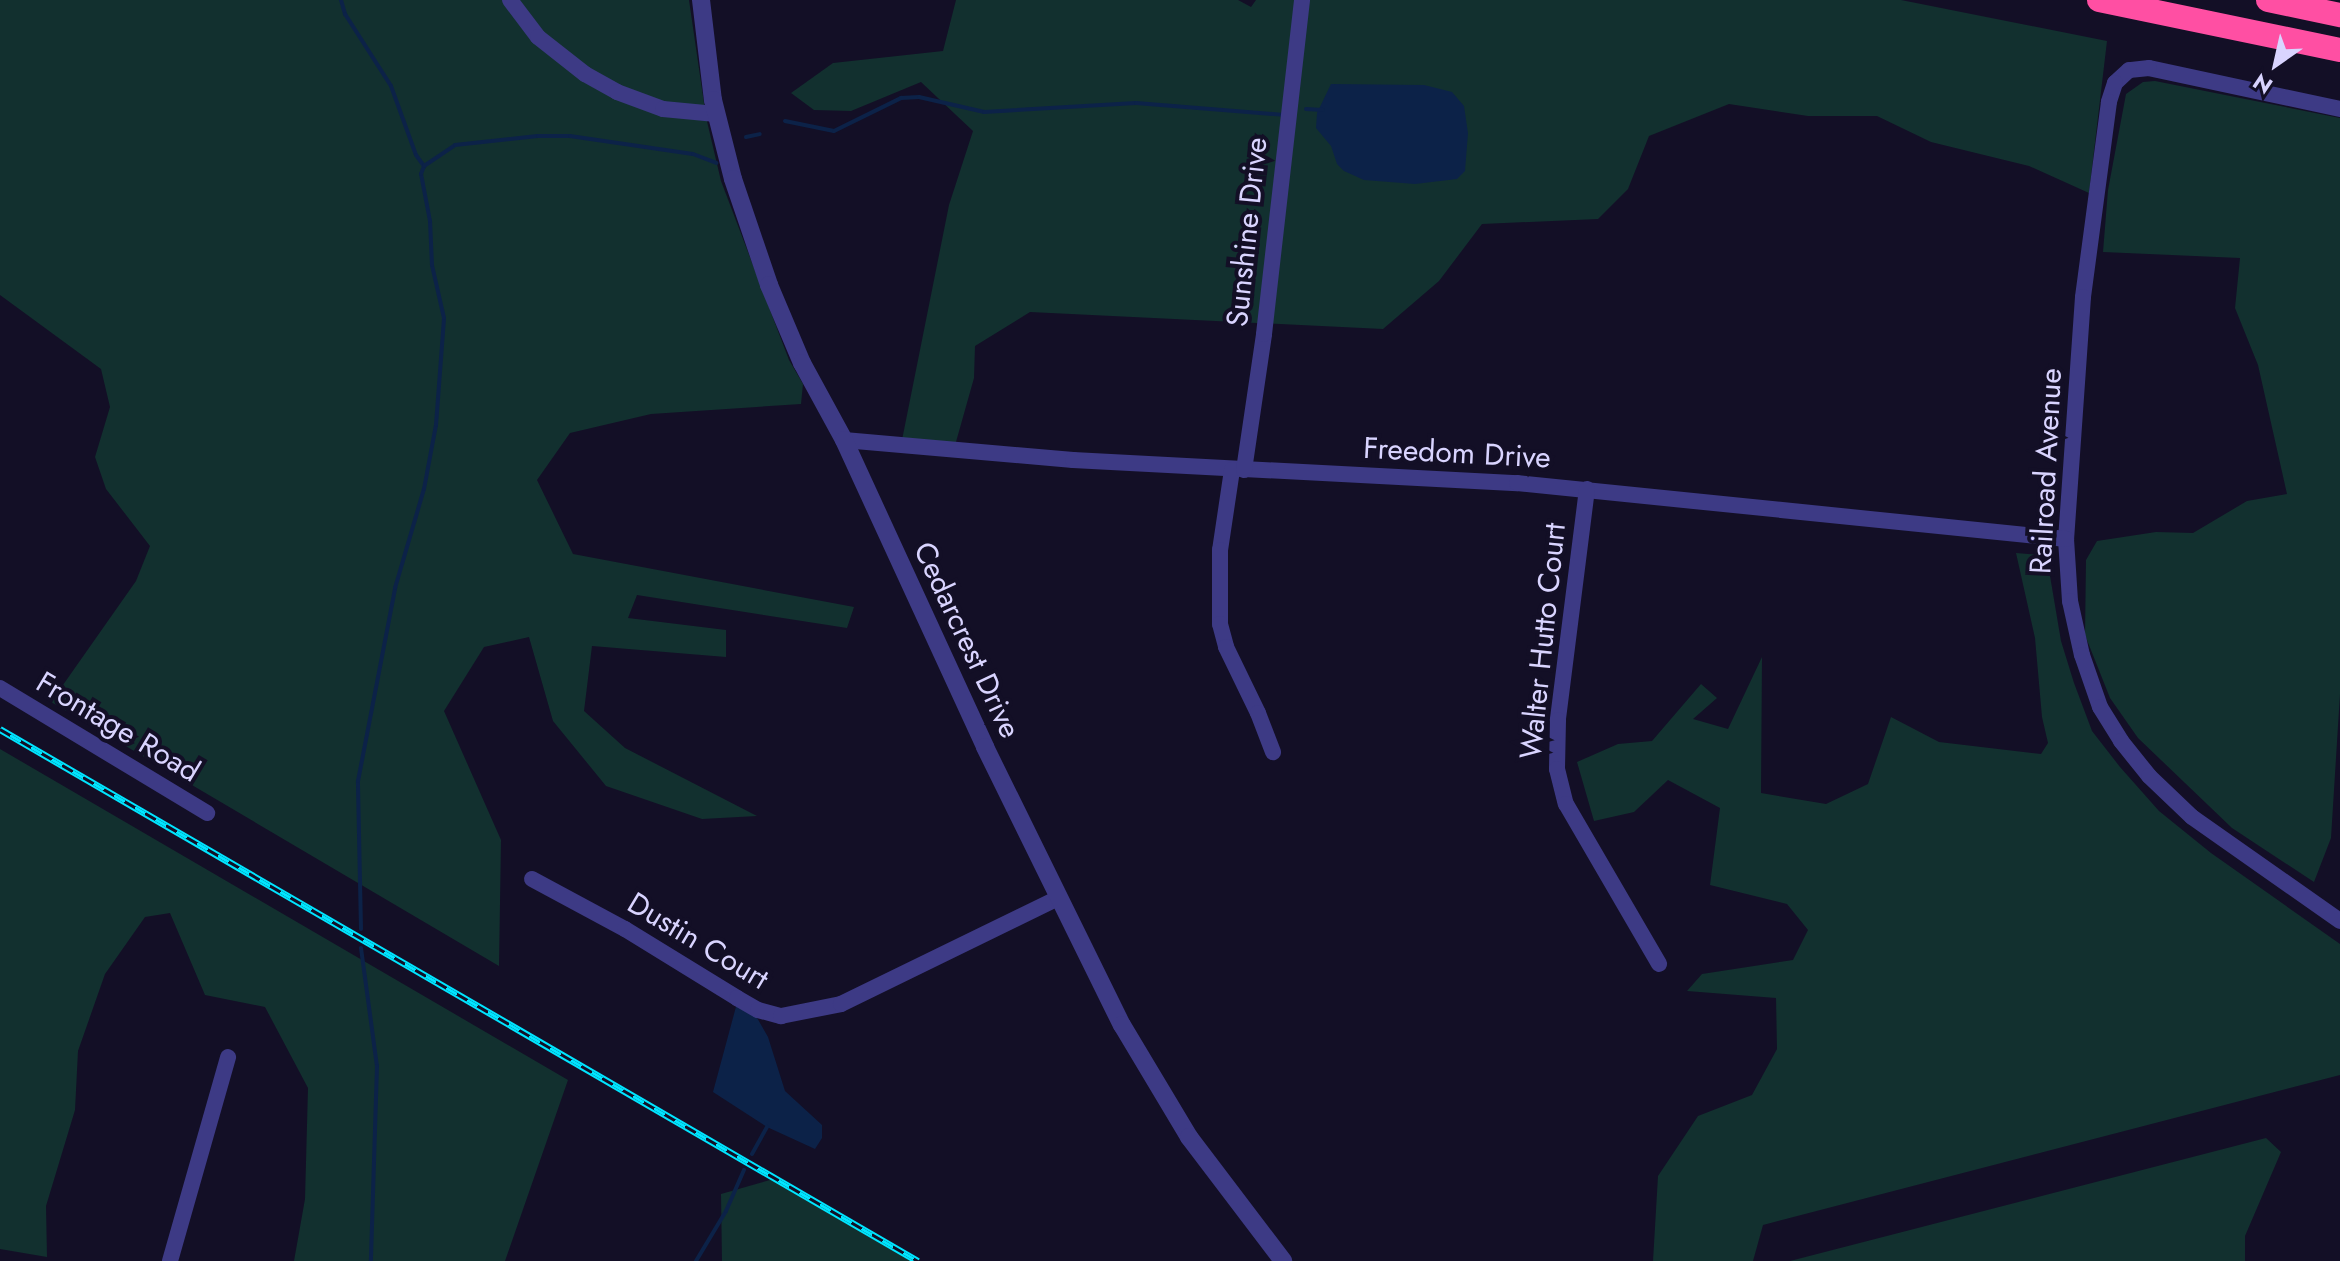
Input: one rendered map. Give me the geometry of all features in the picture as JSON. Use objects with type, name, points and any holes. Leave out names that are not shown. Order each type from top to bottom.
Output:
[{"type":"highway","points":[[2099,0],[2340,50]]},
{"type":"highway","points":[[2268,0],[2340,15]]},
{"type":"street","points":[[510,0],[538,37],[585,74],[617,92],[663,109],[716,114]]},
{"type":"street","name":"Cedarcrest Drive","points":[[701,0],[716,114],[769,285],[802,363],[844,440],[871,504],[1058,898],[1122,1025],[1181,1124],[1283,1261]]},
{"type":"street","name":"Sunshine Drive","points":[[1273,752],[1226,647],[1220,624],[1220,550],[1264,334],[1302,0]]},
{"type":"street","name":"Railroad Avenue","points":[[2340,109],[2137,68],[2121,76],[2109,102],[2083,297],[2066,539],[2070,601],[2082,655],[2100,707],[2121,741],[2149,776],[2192,817],[2340,921]]},
{"type":"street","name":"Freedom Drive","points":[[844,440],[1238,470],[1587,489],[2066,539]]},
{"type":"street","name":"Walter Hutto Court","points":[[1587,489],[1558,720],[1557,769],[1566,804],[1659,964]]},
{"type":"street","name":"Frontage Road","points":[[0,688],[207,813]]},
{"type":"street","name":"Dustin Court","points":[[532,879],[625,929],[748,1004],[781,1016],[841,1004],[1058,898]]},
{"type":"street","points":[[170,1261],[228,1057]]},
{"type":"green space","points":[[0,0],[689,0],[706,117],[721,181],[789,360],[803,384],[801,404],[651,414],[570,433],[537,480],[573,554],[854,607],[847,628],[637,595],[628,618],[726,630],[726,657],[592,646],[584,711],[625,748],[757,816],[702,819],[606,786],[553,721],[529,637],[484,647],[444,711],[501,840],[499,966],[51,702],[136,581],[150,546],[106,489],[95,457],[110,407],[101,369],[0,295]]},
{"type":"green space","points":[[956,0],[1238,0],[1251,7],[1256,0],[1901,0],[2107,41],[2089,193],[2029,166],[1931,142],[1877,116],[1808,116],[1729,104],[1649,136],[1628,189],[1598,219],[1482,224],[1439,281],[1383,329],[1030,312],[975,346],[974,378],[954,449],[901,445],[949,205],[973,131],[921,82],[851,111],[814,110],[791,93],[833,63],[943,51]]},
{"type":"green space","points":[[2155,81],[2340,118],[2340,694],[2331,838],[2314,882],[2232,828],[2138,738],[2110,698],[2085,635],[2086,560],[2097,541],[2156,532],[2193,533],[2247,501],[2287,494],[2258,365],[2235,308],[2240,258],[2103,252],[2108,190],[2126,94],[2143,82]]},
{"type":"green space","points":[[2016,553],[2039,555],[2048,564],[2061,641],[2074,683],[2092,731],[2120,767],[2159,811],[2211,853],[2340,944],[2340,1075],[1763,1225],[1753,1261],[1653,1261],[1658,1176],[1698,1116],[1752,1095],[1777,1049],[1776,998],[1687,991],[1702,974],[1793,960],[1808,930],[1787,904],[1710,885],[1720,808],[1668,780],[1634,812],[1594,821],[1577,762],[1618,744],[1652,741],[1701,684],[1717,698],[1693,719],[1728,729],[1762,657],[1761,793],[1826,804],[1868,784],[1891,717],[1939,742],[2041,754],[2048,743],[2042,717],[2035,638]]},
{"type":"green space","points":[[0,749],[568,1080],[505,1261],[294,1261],[305,1199],[308,1088],[265,1007],[205,995],[170,913],[145,917],[105,974],[78,1051],[75,1110],[46,1206],[47,1257],[0,1249]]},
{"type":"green space","points":[[2266,1138],[2281,1152],[2245,1236],[2245,1261],[1790,1261]]},
{"type":"green space","points":[[777,1178],[918,1261],[722,1261],[721,1194]]},
{"type":"water","points":[[1331,84],[1424,85],[1452,92],[1464,106],[1468,133],[1465,171],[1457,179],[1415,184],[1364,180],[1344,171],[1337,164],[1331,146],[1316,128],[1317,113]]},
{"type":"water","points":[[737,1003],[756,1016],[768,1037],[785,1091],[822,1125],[822,1138],[815,1149],[767,1127],[713,1092]]},
{"type":"waterway","points":[[341,0],[345,14],[391,86],[416,155],[424,166]]},
{"type":"waterway","points":[[785,121],[834,131],[901,98],[919,97],[984,112],[1136,103],[1284,115]]},
{"type":"waterway","points":[[1306,109],[1323,110]]},
{"type":"waterway","points":[[746,137],[760,134]]},
{"type":"waterway","points":[[361,929],[358,781],[395,588],[424,489],[436,425],[444,318],[432,265],[430,221],[421,174],[424,166],[455,145],[538,136],[570,136],[693,154],[716,163]]},
{"type":"waterway","points":[[361,948],[377,1066],[371,1261]]},
{"type":"waterway","points":[[752,1154],[767,1127]]},
{"type":"waterway","points":[[696,1261],[726,1211],[744,1170]]},
{"type":"railway","points":[[0,729],[918,1261]]}]
